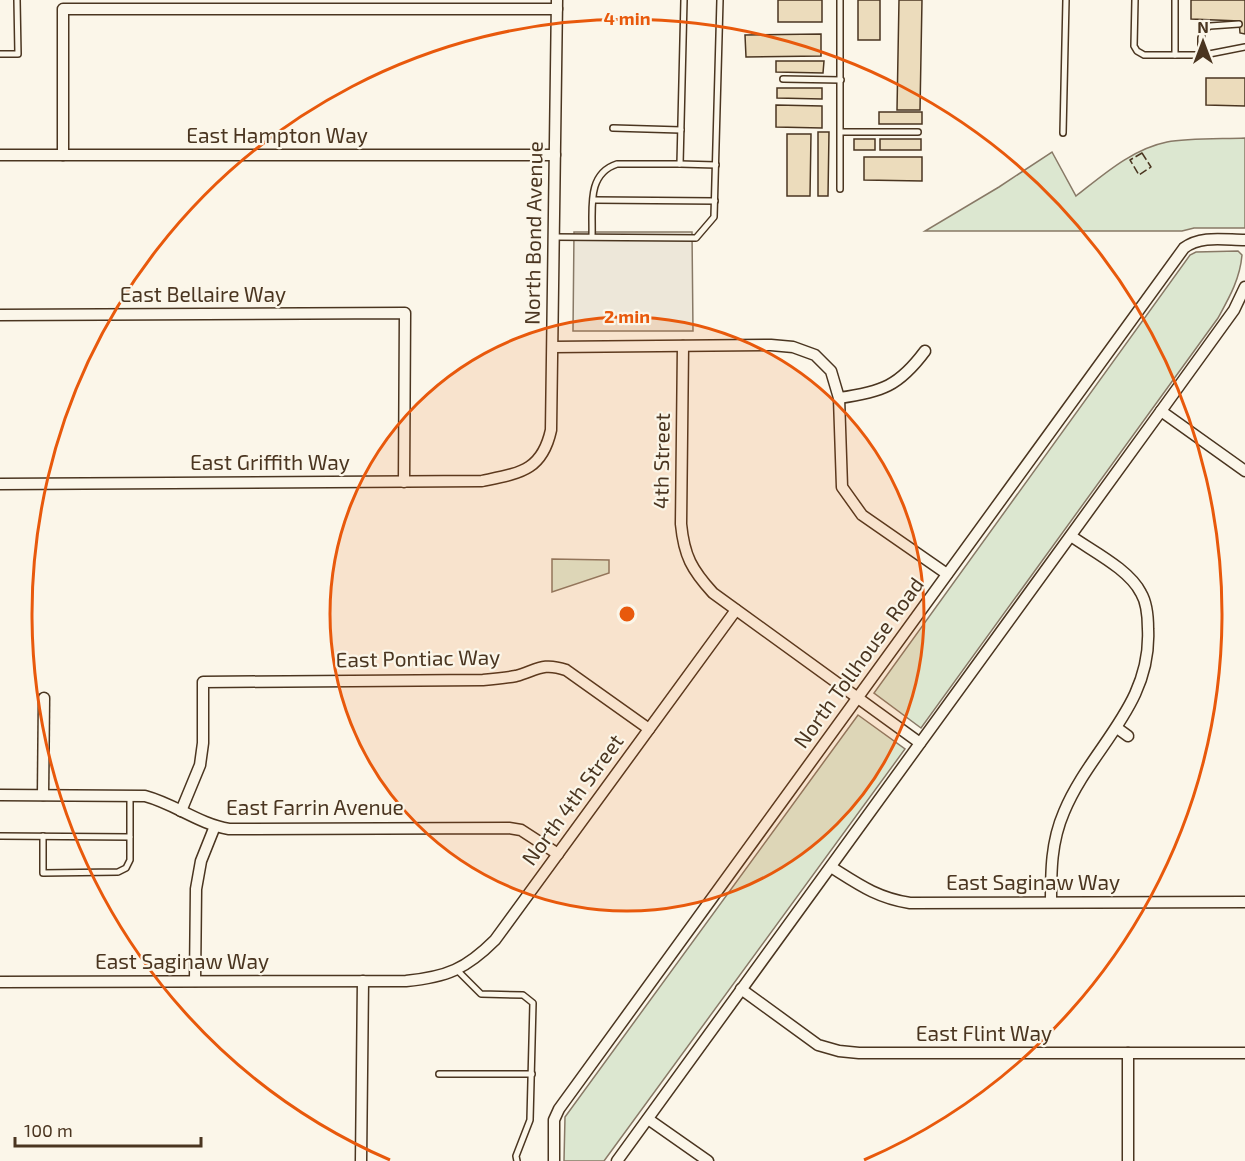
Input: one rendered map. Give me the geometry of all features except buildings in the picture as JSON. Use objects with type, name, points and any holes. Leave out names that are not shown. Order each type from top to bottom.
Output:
[{"type":"street","points":[[63,155],[63,9],[557,5]]},
{"type":"street","name":"North Bond Avenue","points":[[537,463],[548,447],[551,429],[557,5]]},
{"type":"street","name":"East Hampton Way","points":[[0,155],[555,155]]},
{"type":"street","name":"North Tollhouse Road","points":[[554,1161],[554,1120],[559,1109],[1184,248],[1192,242],[1202,240],[1245,240]]},
{"type":"street","points":[[617,1161],[1234,310],[1245,287]]},
{"type":"street","name":"East Bellaire Way","points":[[0,315],[405,313],[404,482]]},
{"type":"street","points":[[553,347],[771,345],[793,347],[815,356],[831,370],[839,398],[842,487],[862,515],[947,574]]},
{"type":"street","name":"4th Street","points":[[683,346],[682,543],[696,573],[713,593],[736,610]]},
{"type":"street","points":[[839,398],[883,389],[899,380],[925,351]]},
{"type":"street","points":[[1161,411],[1245,471]]},
{"type":"street","name":"East Griffith Way","points":[[0,484],[482,481],[514,474],[537,463]]},
{"type":"street","points":[[1051,902],[1052,861],[1063,813],[1076,788],[1133,700],[1142,678],[1149,635],[1148,615],[1142,593],[1127,575],[1071,536]]},
{"type":"street","points":[[736,610],[920,743]]},
{"type":"street","name":"North 4th Street","points":[[363,981],[424,979],[457,970],[478,957],[495,940],[736,610]]},
{"type":"street","name":"East Pontiac Way","points":[[181,811],[200,765],[203,742],[203,682],[483,680],[516,675],[543,666],[555,666],[566,670],[649,729]]},
{"type":"street","points":[[43,795],[44,698]]},
{"type":"street","points":[[1117,728],[1128,736]]},
{"type":"street","name":"East Farrin Avenue","points":[[0,795],[130,795],[159,800],[215,826],[229,829],[510,828],[521,830],[558,854]]},
{"type":"street","points":[[195,981],[196,889],[201,861],[215,826]]},
{"type":"street","name":"East Saginaw Way","points":[[831,867],[874,894],[910,903],[1245,902]]},
{"type":"street","points":[[361,1161],[363,981]]},
{"type":"street","name":"East Saginaw Way","points":[[0,982],[363,981]]},
{"type":"street","name":"East Flint Way","points":[[741,990],[819,1045],[839,1051],[859,1053],[1245,1053]]},
{"type":"street","points":[[1128,1053],[1128,1161]]},
{"type":"street","points":[[648,1119],[708,1161]]},
{"type":"lane","points":[[0,54],[18,54],[17,0]]},
{"type":"lane","points":[[680,164],[684,0]]},
{"type":"lane","points":[[554,237],[696,238],[714,217],[720,0]]},
{"type":"lane","points":[[840,0],[840,189]]},
{"type":"lane","points":[[1063,133],[1066,0]]},
{"type":"lane","points":[[1135,0],[1134,46],[1144,55],[1201,55],[1245,47]]},
{"type":"lane","points":[[1175,0],[1175,55]]},
{"type":"lane","points":[[1201,55],[1203,30],[1210,26],[1239,24]]},
{"type":"lane","points":[[783,79],[841,80]]},
{"type":"lane","points":[[613,128],[681,129]]},
{"type":"lane","points":[[841,132],[918,132]]},
{"type":"lane","points":[[592,236],[594,183],[598,175],[609,167],[617,164],[716,165]]},
{"type":"lane","points":[[594,200],[715,201]]},
{"type":"lane","points":[[43,836],[43,873],[118,872],[126,868],[130,860],[130,795]]},
{"type":"lane","points":[[0,836],[130,837]]},
{"type":"lane","points":[[457,970],[481,994],[523,995],[533,1003],[530,1120],[516,1156],[517,1161]]},
{"type":"lane","points":[[439,1074],[532,1074]]},
{"type":"green space","points":[[1245,138],[1245,228],[1194,228],[1182,231],[925,231],[1052,152],[1076,196],[1118,164],[1154,145],[1185,140]]},
{"type":"green space","points":[[1238,251],[1242,255],[1239,272],[1218,318],[921,728],[874,693],[1190,255],[1196,252]]},
{"type":"green space","points":[[552,559],[609,560],[609,573],[552,592]]},
{"type":"green space","points":[[858,715],[905,749],[604,1161],[564,1161],[565,1117]]},
{"type":"shaded area","points":[[574,232],[692,232],[693,331],[573,331]]},
{"type":"fence","points":[[1142,153],[1151,167],[1139,175],[1130,160],[1142,153]]}]
